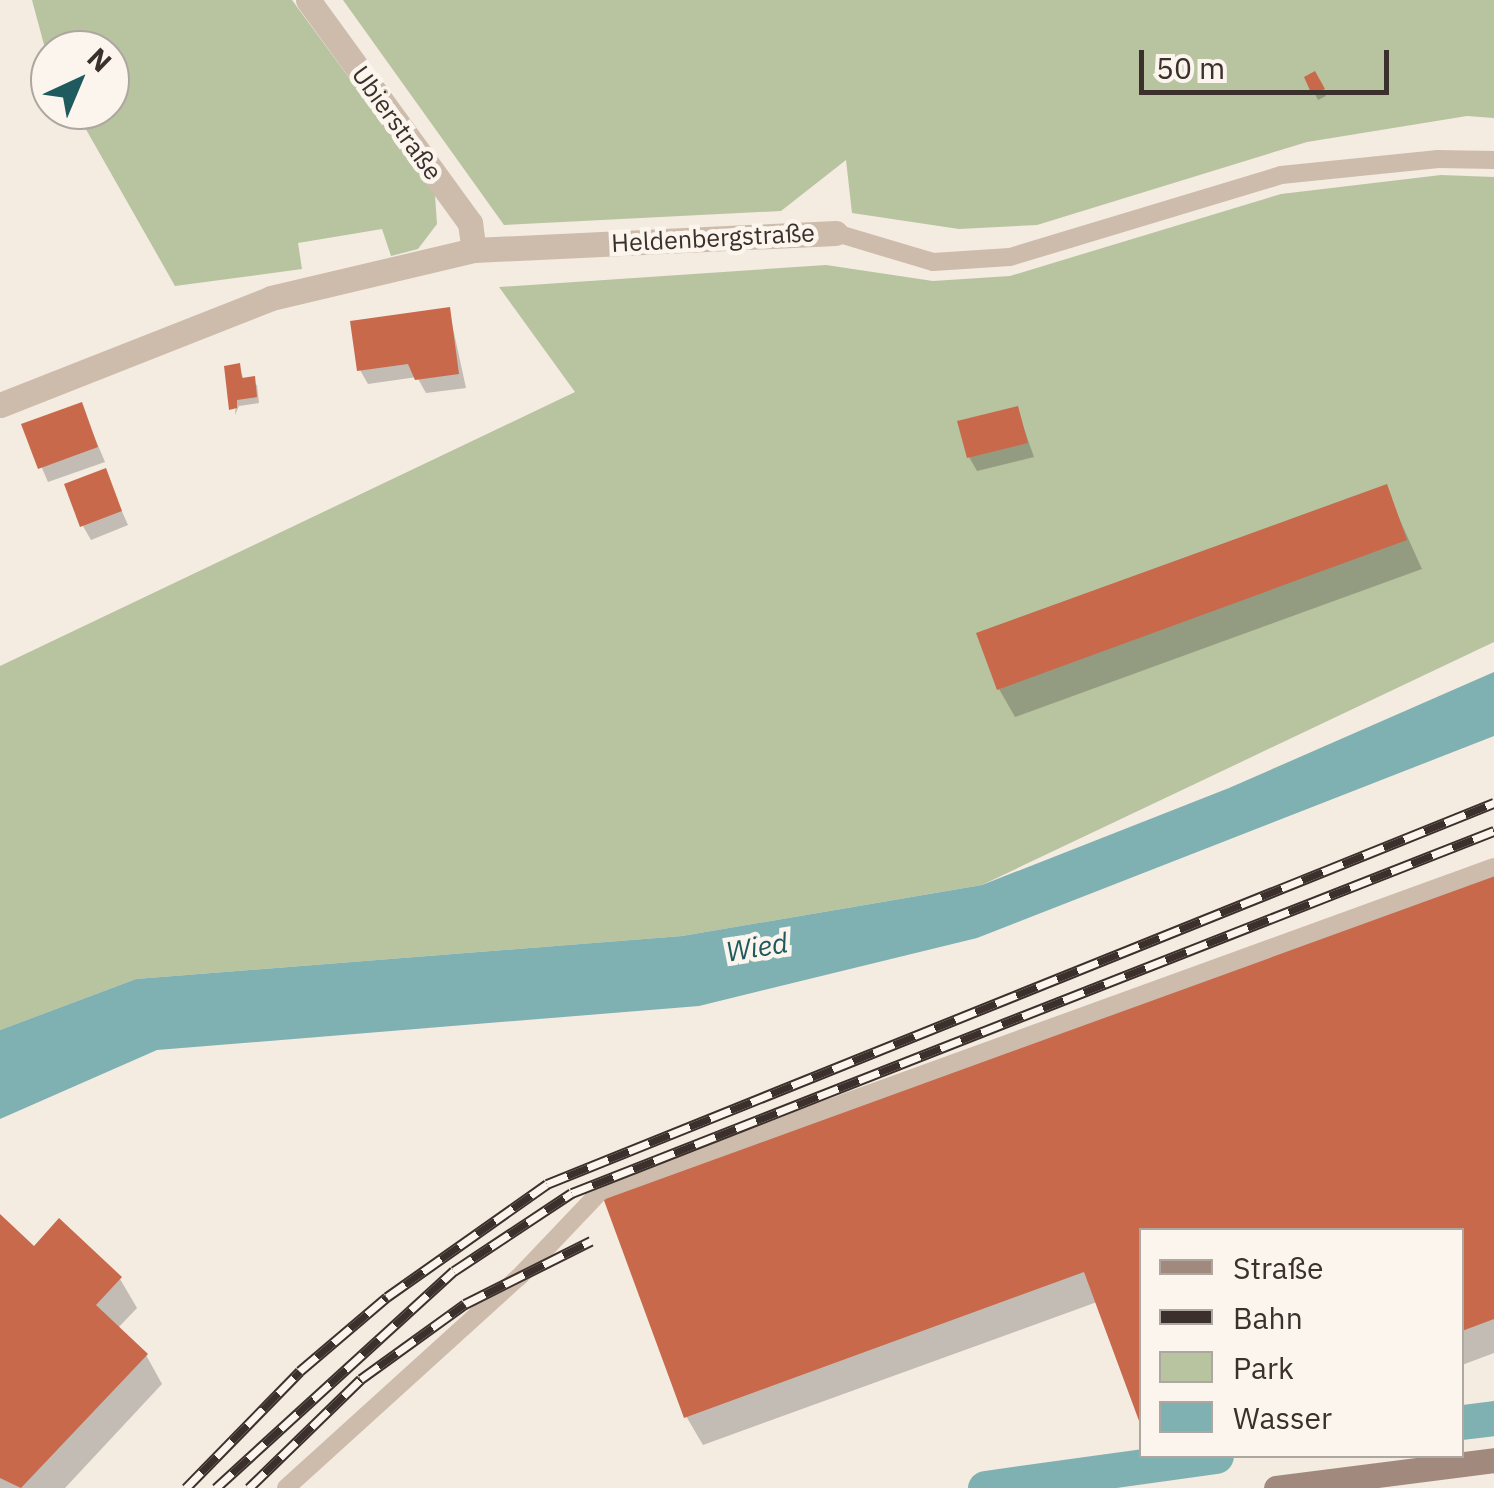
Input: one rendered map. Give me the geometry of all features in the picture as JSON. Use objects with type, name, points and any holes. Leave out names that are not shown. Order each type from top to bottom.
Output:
[{"type":"main road","points":[[1276,1488],[1494,1460]]},
{"type":"street","name":"Ubierstraße","points":[[308,0],[470,223],[474,250]]},
{"type":"street","name":"Heldenbergstraße","points":[[0,404],[271,298],[474,250],[836,234]]},
{"type":"lane","name":"Heldenbergstraße","points":[[836,234],[933,262],[1010,257],[1281,175],[1438,159],[1494,160]]},
{"type":"lane","points":[[286,1488],[519,1277],[601,1192],[1494,867]]},
{"type":"green space","points":[[32,0],[292,0],[435,195],[437,224],[418,249],[391,256],[382,229],[298,243],[302,269],[175,286],[86,130],[130,130],[130,30],[40,30]]},
{"type":"green space","points":[[343,0],[1494,0],[1494,118],[1467,116],[1307,142],[1037,225],[959,229],[852,213],[846,160],[781,211],[504,225]]},
{"type":"green space","points":[[1441,175],[1494,177],[1494,642],[982,885],[682,936],[136,979],[0,1030],[0,666],[575,392],[499,287],[826,265],[933,281],[1010,276],[1281,194]]},
{"type":"water","name":"Wied","points":[[1494,672],[1494,736],[977,938],[699,1006],[157,1050],[0,1119],[0,1030],[136,979],[682,936],[982,885],[1229,788]]},
{"type":"building","points":[[1315,71],[1325,89],[1312,95],[1304,77]]},
{"type":"building","points":[[450,307],[459,374],[415,380],[408,364],[357,371],[350,321]]},
{"type":"building","points":[[240,363],[242,378],[255,376],[257,397],[237,400],[237,408],[229,410],[224,366]]},
{"type":"building","points":[[82,402],[98,447],[38,469],[21,424]]},
{"type":"building","points":[[1018,406],[1028,443],[967,458],[957,421]]},
{"type":"building","points":[[106,468],[122,511],[80,527],[64,484]]},
{"type":"building","points":[[1387,484],[1407,540],[997,690],[976,633]]},
{"type":"building","points":[[1494,871],[1494,1319],[1464,1330],[1464,1228],[1139,1228],[1139,1421],[1084,1272],[684,1418],[602,1195]]},
{"type":"building","points":[[0,1214],[34,1246],[59,1218],[122,1277],[96,1305],[148,1354],[21,1488],[0,1478]]},
{"type":"waterway","points":[[1464,1422],[1494,1418]]},
{"type":"waterway","points":[[985,1488],[1202,1458]]},
{"type":"railway","points":[[186,1488],[300,1371],[387,1297],[547,1184],[1494,803]]},
{"type":"railway","points":[[216,1488],[454,1271],[572,1193],[1494,831]]},
{"type":"railway","points":[[249,1488],[361,1379],[465,1304],[591,1241]]}]
